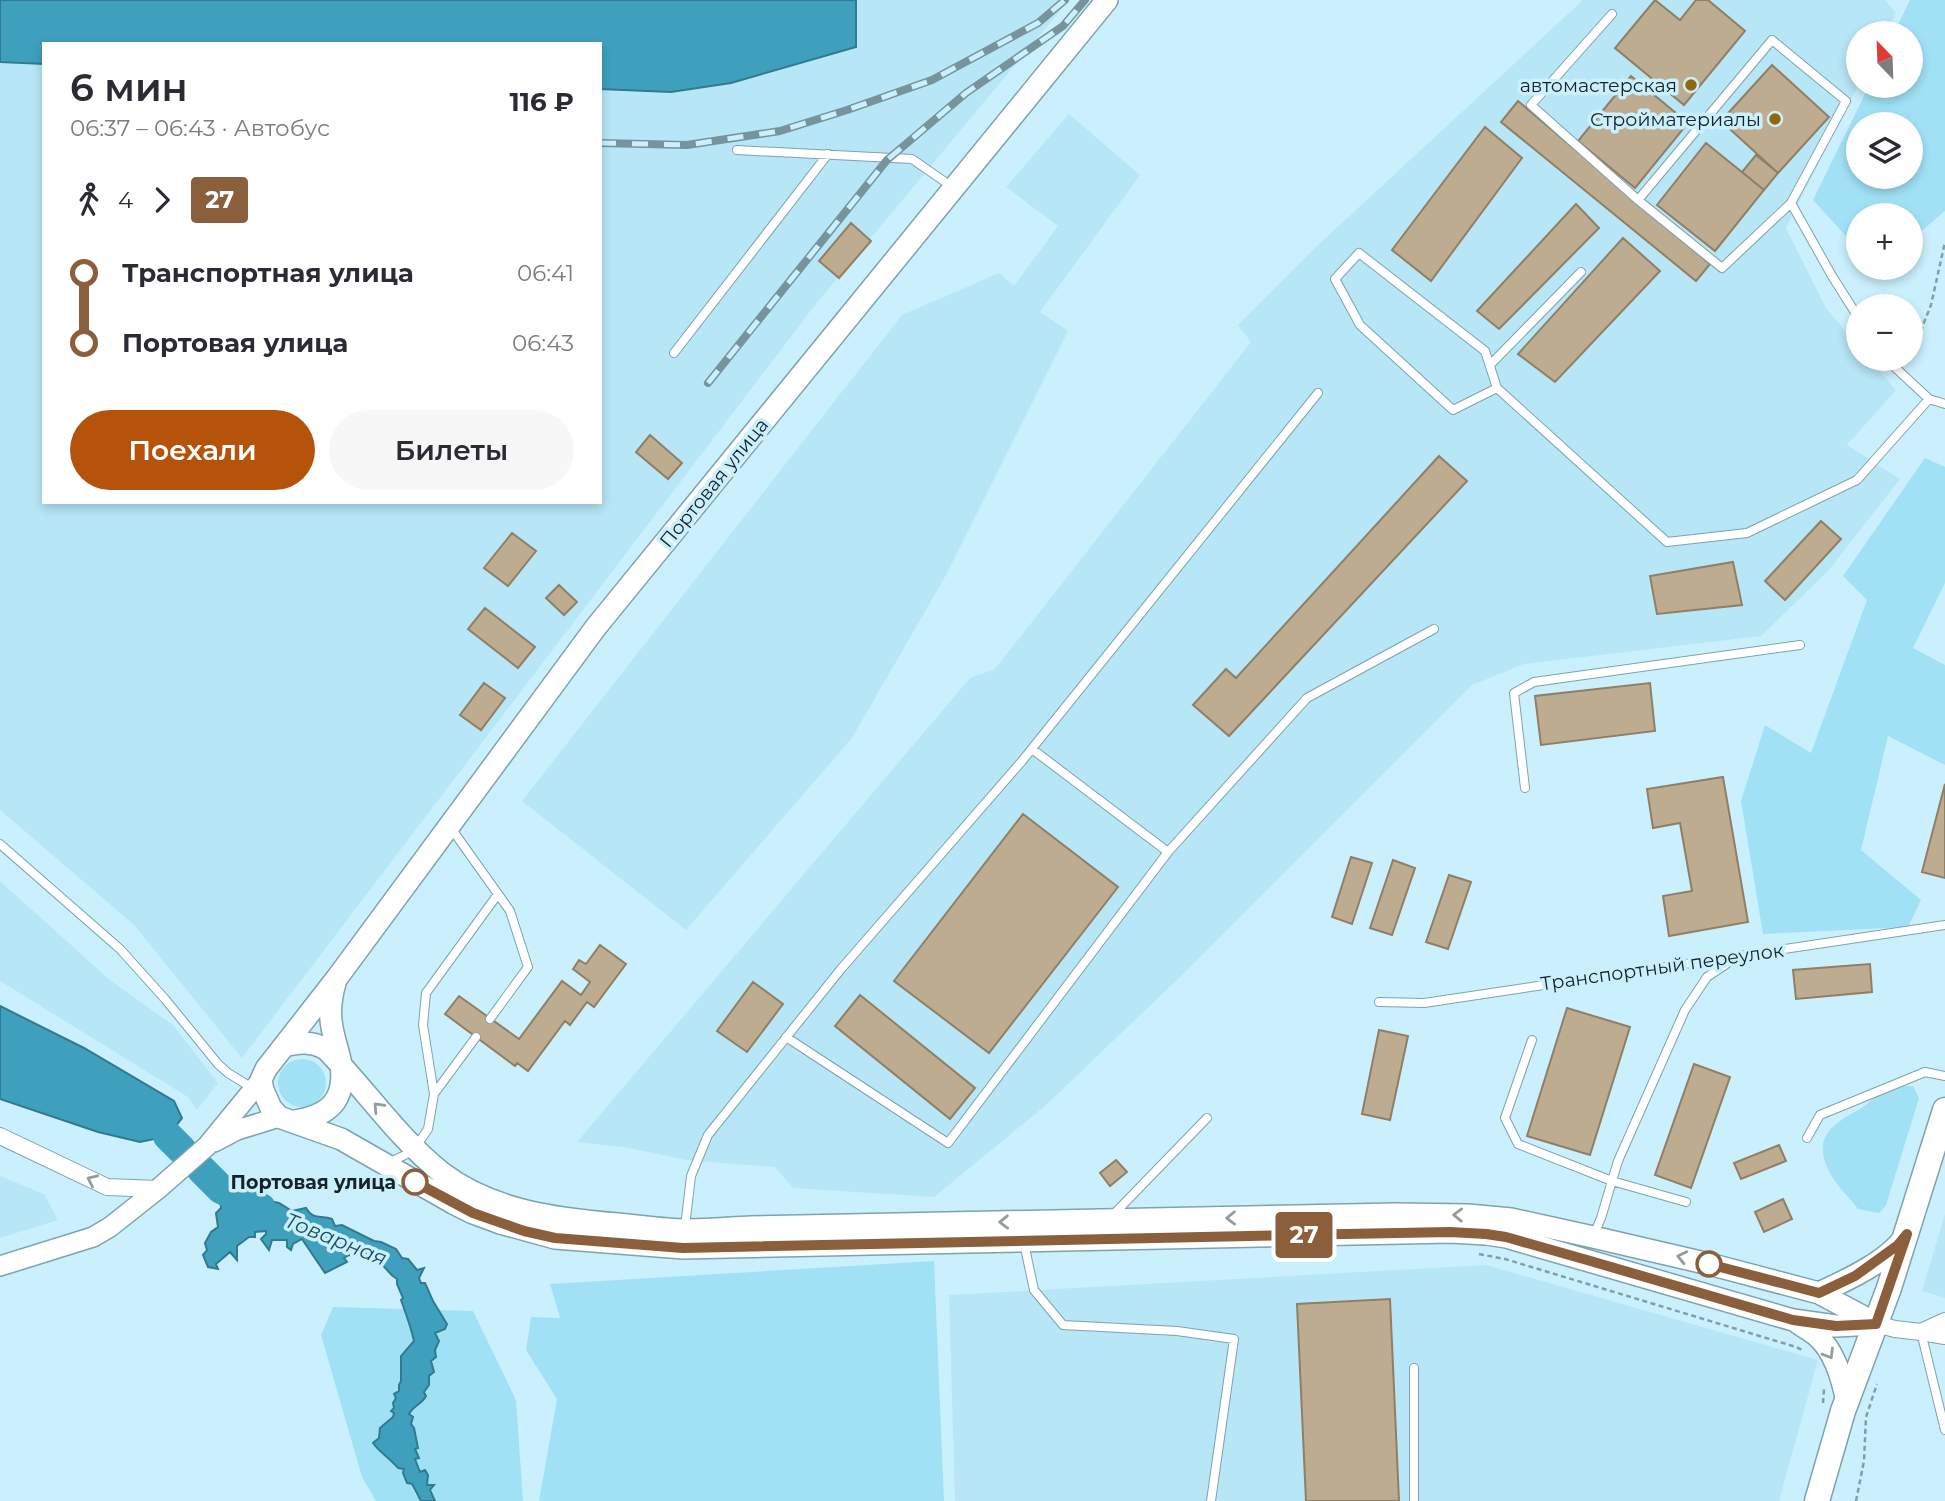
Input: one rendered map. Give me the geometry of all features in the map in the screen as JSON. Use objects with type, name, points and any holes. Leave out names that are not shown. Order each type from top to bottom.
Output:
[{"type":"main road","name":"Портовая улица","points":[[284,1046],[596,627],[1107,0]]},
{"type":"main road","name":"Портовая улица","points":[[337,978],[332,995],[331,1026],[341,1066]]},
{"type":"main road","points":[[1876,1324],[1819,1293],[1593,1237],[1511,1219],[1468,1215],[1395,1214],[1107,1229],[684,1239],[519,1210],[464,1186],[443,1173],[415,1147],[326,1049],[314,1043],[284,1046],[257,1085],[267,1100],[287,1119],[341,1139],[453,1203],[491,1220],[555,1238],[684,1239],[1024,1240],[1107,1229],[1486,1234],[1506,1237],[1793,1320],[1836,1326],[1876,1324]]},
{"type":"main road","points":[[287,1119],[319,1115],[334,1103],[339,1092],[341,1066]]},
{"type":"main road","points":[[1817,1501],[1847,1401],[1907,1234],[1945,1110]]},
{"type":"main road","points":[[1819,1293],[1855,1276],[1898,1245],[1907,1234]]},
{"type":"main road","points":[[1793,1320],[1819,1337],[1840,1372],[1847,1401]]},
{"type":"street","points":[[0,1266],[93,1237],[126,1215],[207,1146],[257,1085]]},
{"type":"street","points":[[207,1146],[237,1130],[287,1119]]},
{"type":"street","points":[[0,1136],[107,1187],[158,1189]]},
{"type":"street","points":[[1921,1332],[1945,1321]]},
{"type":"street","points":[[1876,1324],[1945,1336]]},
{"type":"lane","points":[[1612,14],[1531,105],[1638,200],[1722,268],[1791,203],[1846,102],[1772,40],[1638,200]]},
{"type":"lane","points":[[737,149],[912,159],[954,188]]},
{"type":"lane","points":[[674,353],[828,154]]},
{"type":"lane","points":[[1791,203],[1846,298]]},
{"type":"lane","points":[[1497,388],[1453,410],[1360,325],[1335,279],[1359,253],[1485,351],[1497,388],[1667,542],[1747,533],[1857,480],[1928,399]]},
{"type":"lane","points":[[1490,365],[1581,272]]},
{"type":"lane","points":[[1899,371],[1928,399],[1945,404]]},
{"type":"lane","points":[[684,1239],[691,1176],[708,1135],[850,959],[1032,749],[1318,393]]},
{"type":"lane","points":[[786,1037],[948,1143],[1168,852],[1307,698],[1434,629]]},
{"type":"lane","points":[[1525,788],[1514,693],[1534,682],[1800,645]]},
{"type":"lane","points":[[1032,749],[1168,852]]},
{"type":"lane","points":[[450,826],[510,911],[528,967],[490,1018]]},
{"type":"lane","points":[[0,844],[120,949],[218,1064],[228,1073],[257,1085]]},
{"type":"lane","points":[[386,1164],[415,1147],[428,1129],[434,1094],[423,1025],[426,993],[498,894]]},
{"type":"lane","name":"Транспортный переулок","points":[[1379,1002],[1423,1003],[1945,925]]},
{"type":"lane","points":[[1593,1237],[1618,1161],[1685,1010],[1707,976],[1740,956]]},
{"type":"lane","points":[[434,1094],[476,1037]]},
{"type":"lane","points":[[1532,1040],[1505,1118],[1518,1144],[1612,1181],[1686,1202]]},
{"type":"lane","points":[[1807,1138],[1820,1115],[1925,1072],[1945,1076]]},
{"type":"lane","points":[[1107,1229],[1207,1118]]},
{"type":"lane","points":[[1024,1240],[1034,1290],[1063,1325],[1177,1331],[1234,1339],[1211,1501]]},
{"type":"lane","points":[[1921,1332],[1945,1430]]},
{"type":"lane","points":[[1414,1368],[1414,1501]]},
{"type":"path","points":[[1923,325],[1931,305],[1945,242]]},
{"type":"path","points":[[1479,1254],[1505,1259],[1796,1347],[1811,1356]]},
{"type":"path","points":[[1823,1406],[1824,1385]]},
{"type":"path","points":[[1856,1501],[1864,1461],[1866,1417]]},
{"type":"shaded area","points":[[856,0],[1069,0],[815,305],[242,1058],[134,925],[0,810],[0,62],[42,64],[42,504],[602,504],[602,89],[671,92],[731,83],[855,47]]},
{"type":"shaded area","points":[[1583,0],[1885,0],[1896,13],[1892,21],[1846,21],[1846,98],[1852,98],[1786,228],[1826,308],[1846,332],[1846,371],[1879,371],[1896,390],[1847,445],[1900,479],[1828,571],[1761,636],[1524,664],[1472,685],[1179,978],[1045,1106],[934,1197],[793,1188],[775,1167],[686,1160],[630,1148],[577,1142],[970,678],[995,669],[1251,342],[1238,325],[1317,246]]},
{"type":"shaded area","points":[[1910,0],[1945,0],[1945,211],[1923,230],[1923,203],[1846,203],[1846,236],[1813,200],[1846,133],[1846,189],[1923,189],[1923,112],[1856,112],[1863,98],[1923,98],[1923,21],[1900,21]]},
{"type":"shaded area","points":[[1069,114],[1140,175],[1040,312],[1068,331],[946,575],[852,738],[686,930],[522,801],[902,315],[999,273],[1014,286],[1058,226],[1006,187]]},
{"type":"shaded area","points":[[1925,458],[1945,467],[1945,583],[1913,648],[1945,665],[1945,765],[1888,736],[1861,850],[1921,900],[1908,927],[1763,934],[1741,801],[1765,725],[1811,753],[1867,600],[1843,576]]},
{"type":"shaded area","points":[[0,881],[110,980],[173,1025],[218,1083],[197,1110],[188,1097],[0,981]]},
{"type":"shaded area","points":[[302,1059],[319,1066],[326,1083],[319,1100],[302,1107],[285,1100],[278,1083],[285,1066]]},
{"type":"shaded area","points":[[1913,1086],[1919,1098],[1886,1205],[1879,1213],[1858,1209],[1834,1180],[1825,1162],[1823,1143],[1827,1134],[1832,1127],[1887,1088]]},
{"type":"shaded area","points":[[0,1176],[44,1194],[58,1220],[0,1238]]},
{"type":"shaded area","points":[[1945,1214],[1945,1298],[1922,1291]]},
{"type":"shaded area","points":[[934,1261],[944,1501],[539,1501],[557,1399],[526,1350],[531,1317],[560,1318],[550,1284]]},
{"type":"shaded area","points":[[1486,1265],[1818,1360],[1779,1501],[955,1501],[949,1295]]},
{"type":"shaded area","points":[[333,1307],[404,1309],[414,1341],[401,1356],[401,1381],[393,1417],[380,1432],[379,1451],[398,1468],[404,1469],[421,1501],[376,1501],[362,1477],[321,1335]]},
{"type":"shaded area","points":[[439,1310],[473,1311],[516,1400],[523,1501],[435,1501],[427,1485],[428,1480],[420,1472],[416,1461],[410,1411],[424,1400],[431,1361],[439,1341],[435,1333],[447,1324]]},
{"type":"water","points":[[0,0],[856,0],[856,47],[731,83],[671,92],[602,89],[602,42],[42,42],[42,64],[0,62]]},
{"type":"water","points":[[0,1006],[84,1048],[174,1101],[182,1118],[168,1136],[140,1142],[98,1132],[0,1099]]},
{"type":"water","points":[[248,1180],[270,1201],[292,1211],[306,1208],[314,1216],[332,1219],[335,1226],[342,1225],[396,1249],[402,1258],[408,1259],[417,1270],[424,1268],[419,1278],[421,1283],[425,1283],[447,1324],[445,1329],[435,1333],[439,1341],[435,1350],[436,1357],[431,1361],[434,1372],[429,1376],[429,1385],[424,1392],[426,1396],[409,1414],[413,1417],[411,1424],[418,1448],[415,1449],[419,1458],[415,1459],[420,1472],[425,1470],[428,1475],[427,1485],[434,1485],[430,1490],[435,1501],[421,1501],[412,1484],[407,1483],[404,1469],[398,1468],[373,1443],[379,1438],[380,1428],[393,1417],[394,1413],[391,1411],[396,1398],[394,1394],[399,1391],[401,1381],[401,1356],[414,1341],[397,1279],[382,1264],[365,1260],[363,1256],[349,1255],[344,1258],[347,1262],[325,1273],[302,1239],[293,1244],[291,1250],[287,1247],[287,1240],[272,1240],[269,1250],[261,1239],[266,1231],[255,1232],[255,1237],[249,1237],[237,1246],[237,1260],[230,1252],[216,1264],[218,1269],[208,1267],[203,1255],[207,1250],[205,1243],[211,1232],[218,1227],[216,1213],[221,1208],[220,1197],[228,1188]]},
{"type":"building","points":[[1655,0],[1680,20],[1696,0],[1708,0],[1745,31],[1684,105],[1615,48]]},
{"type":"building","name":"Стройматериалы","points":[[1772,65],[1829,117],[1778,173],[1721,121]]},
{"type":"building","points":[[1631,76],[1688,123],[1635,188],[1578,141]]},
{"type":"building","points":[[1518,101],[1710,264],[1696,281],[1501,122]]},
{"type":"building","points":[[1485,127],[1522,158],[1431,281],[1392,250]]},
{"type":"building","points":[[1706,143],[1764,190],[1715,251],[1657,205]]},
{"type":"building","points":[[1756,155],[1778,173],[1764,190],[1742,172]]},
{"type":"building","points":[[1576,204],[1599,228],[1499,329],[1477,311]]},
{"type":"building","points":[[851,223],[871,241],[839,278],[819,261]]},
{"type":"building","points":[[1623,238],[1660,271],[1555,382],[1518,354]]},
{"type":"building","points":[[650,435],[682,463],[668,479],[636,452]]},
{"type":"building","points":[[1439,456],[1467,481],[1229,736],[1193,705],[1226,669],[1236,678]]},
{"type":"building","points":[[1821,521],[1841,539],[1785,600],[1765,581]]},
{"type":"building","points":[[512,533],[536,551],[508,586],[484,568]]},
{"type":"building","points":[[1733,562],[1742,605],[1657,614],[1650,576]]},
{"type":"building","points":[[559,585],[577,602],[564,615],[546,598]]},
{"type":"building","points":[[485,608],[535,647],[518,668],[468,629]]},
{"type":"building","points":[[484,683],[505,698],[481,730],[460,715]]},
{"type":"building","points":[[1650,683],[1655,731],[1541,745],[1535,696]]},
{"type":"building","points":[[1723,777],[1748,922],[1669,936],[1663,896],[1692,891],[1680,823],[1653,828],[1647,789]]},
{"type":"building","points":[[1945,784],[1945,878],[1922,872]]},
{"type":"building","points":[[1023,814],[1118,887],[989,1053],[894,981]]},
{"type":"building","points":[[1351,857],[1372,863],[1352,924],[1332,917]]},
{"type":"building","points":[[1393,860],[1415,868],[1392,935],[1370,928]]},
{"type":"building","points":[[1449,875],[1471,882],[1448,949],[1426,942]]},
{"type":"building","points":[[600,945],[626,964],[594,1007],[587,1002],[570,1025],[565,1021],[528,1071],[517,1063],[515,1066],[445,1014],[459,996],[519,1039],[562,981],[581,995],[590,982],[573,969],[579,960],[586,964]]},
{"type":"building","points":[[1870,964],[1872,992],[1796,999],[1793,970]]},
{"type":"building","points":[[753,982],[783,1004],[747,1052],[717,1031]]},
{"type":"building","points":[[860,995],[975,1088],[950,1119],[835,1026]]},
{"type":"building","points":[[1567,1008],[1630,1027],[1590,1155],[1527,1136]]},
{"type":"building","points":[[1379,1030],[1408,1036],[1390,1120],[1362,1114]]},
{"type":"building","points":[[1694,1064],[1730,1077],[1691,1188],[1655,1175]]},
{"type":"building","points":[[1779,1145],[1786,1161],[1741,1179],[1734,1163]]},
{"type":"building","points":[[1116,1160],[1127,1172],[1110,1186],[1100,1173]]},
{"type":"building","points":[[1783,1199],[1792,1219],[1764,1232],[1755,1212]]},
{"type":"building","points":[[1390,1299],[1399,1501],[1306,1501],[1297,1304]]},
{"type":"waterway","name":"Товарная","points":[[168,1136],[181,1149]]},
{"type":"waterway","name":"Товарная","points":[[202,1170],[221,1189],[261,1208]]},
{"type":"railway","points":[[602,143],[687,145],[780,131],[932,80],[1038,23],[1065,0]]},
{"type":"railway","points":[[708,383],[887,160],[966,93],[1063,26],[1085,0]]},
{"type":"bus line","name":"27","points":[[415,1182],[473,1213],[524,1231],[555,1238],[683,1248],[1450,1232],[1486,1234],[1506,1237],[1793,1320],[1836,1326],[1876,1324],[1907,1234],[1898,1245],[1873,1264],[1819,1293],[1709,1264]]},
{"type":"place","name":"автомастерская","points":[[1691,85]]},
{"type":"place","name":"Стройматериалы","points":[[1775,119]]},
{"type":"place","name":"Портовая улица","points":[[415,1182]]}]
